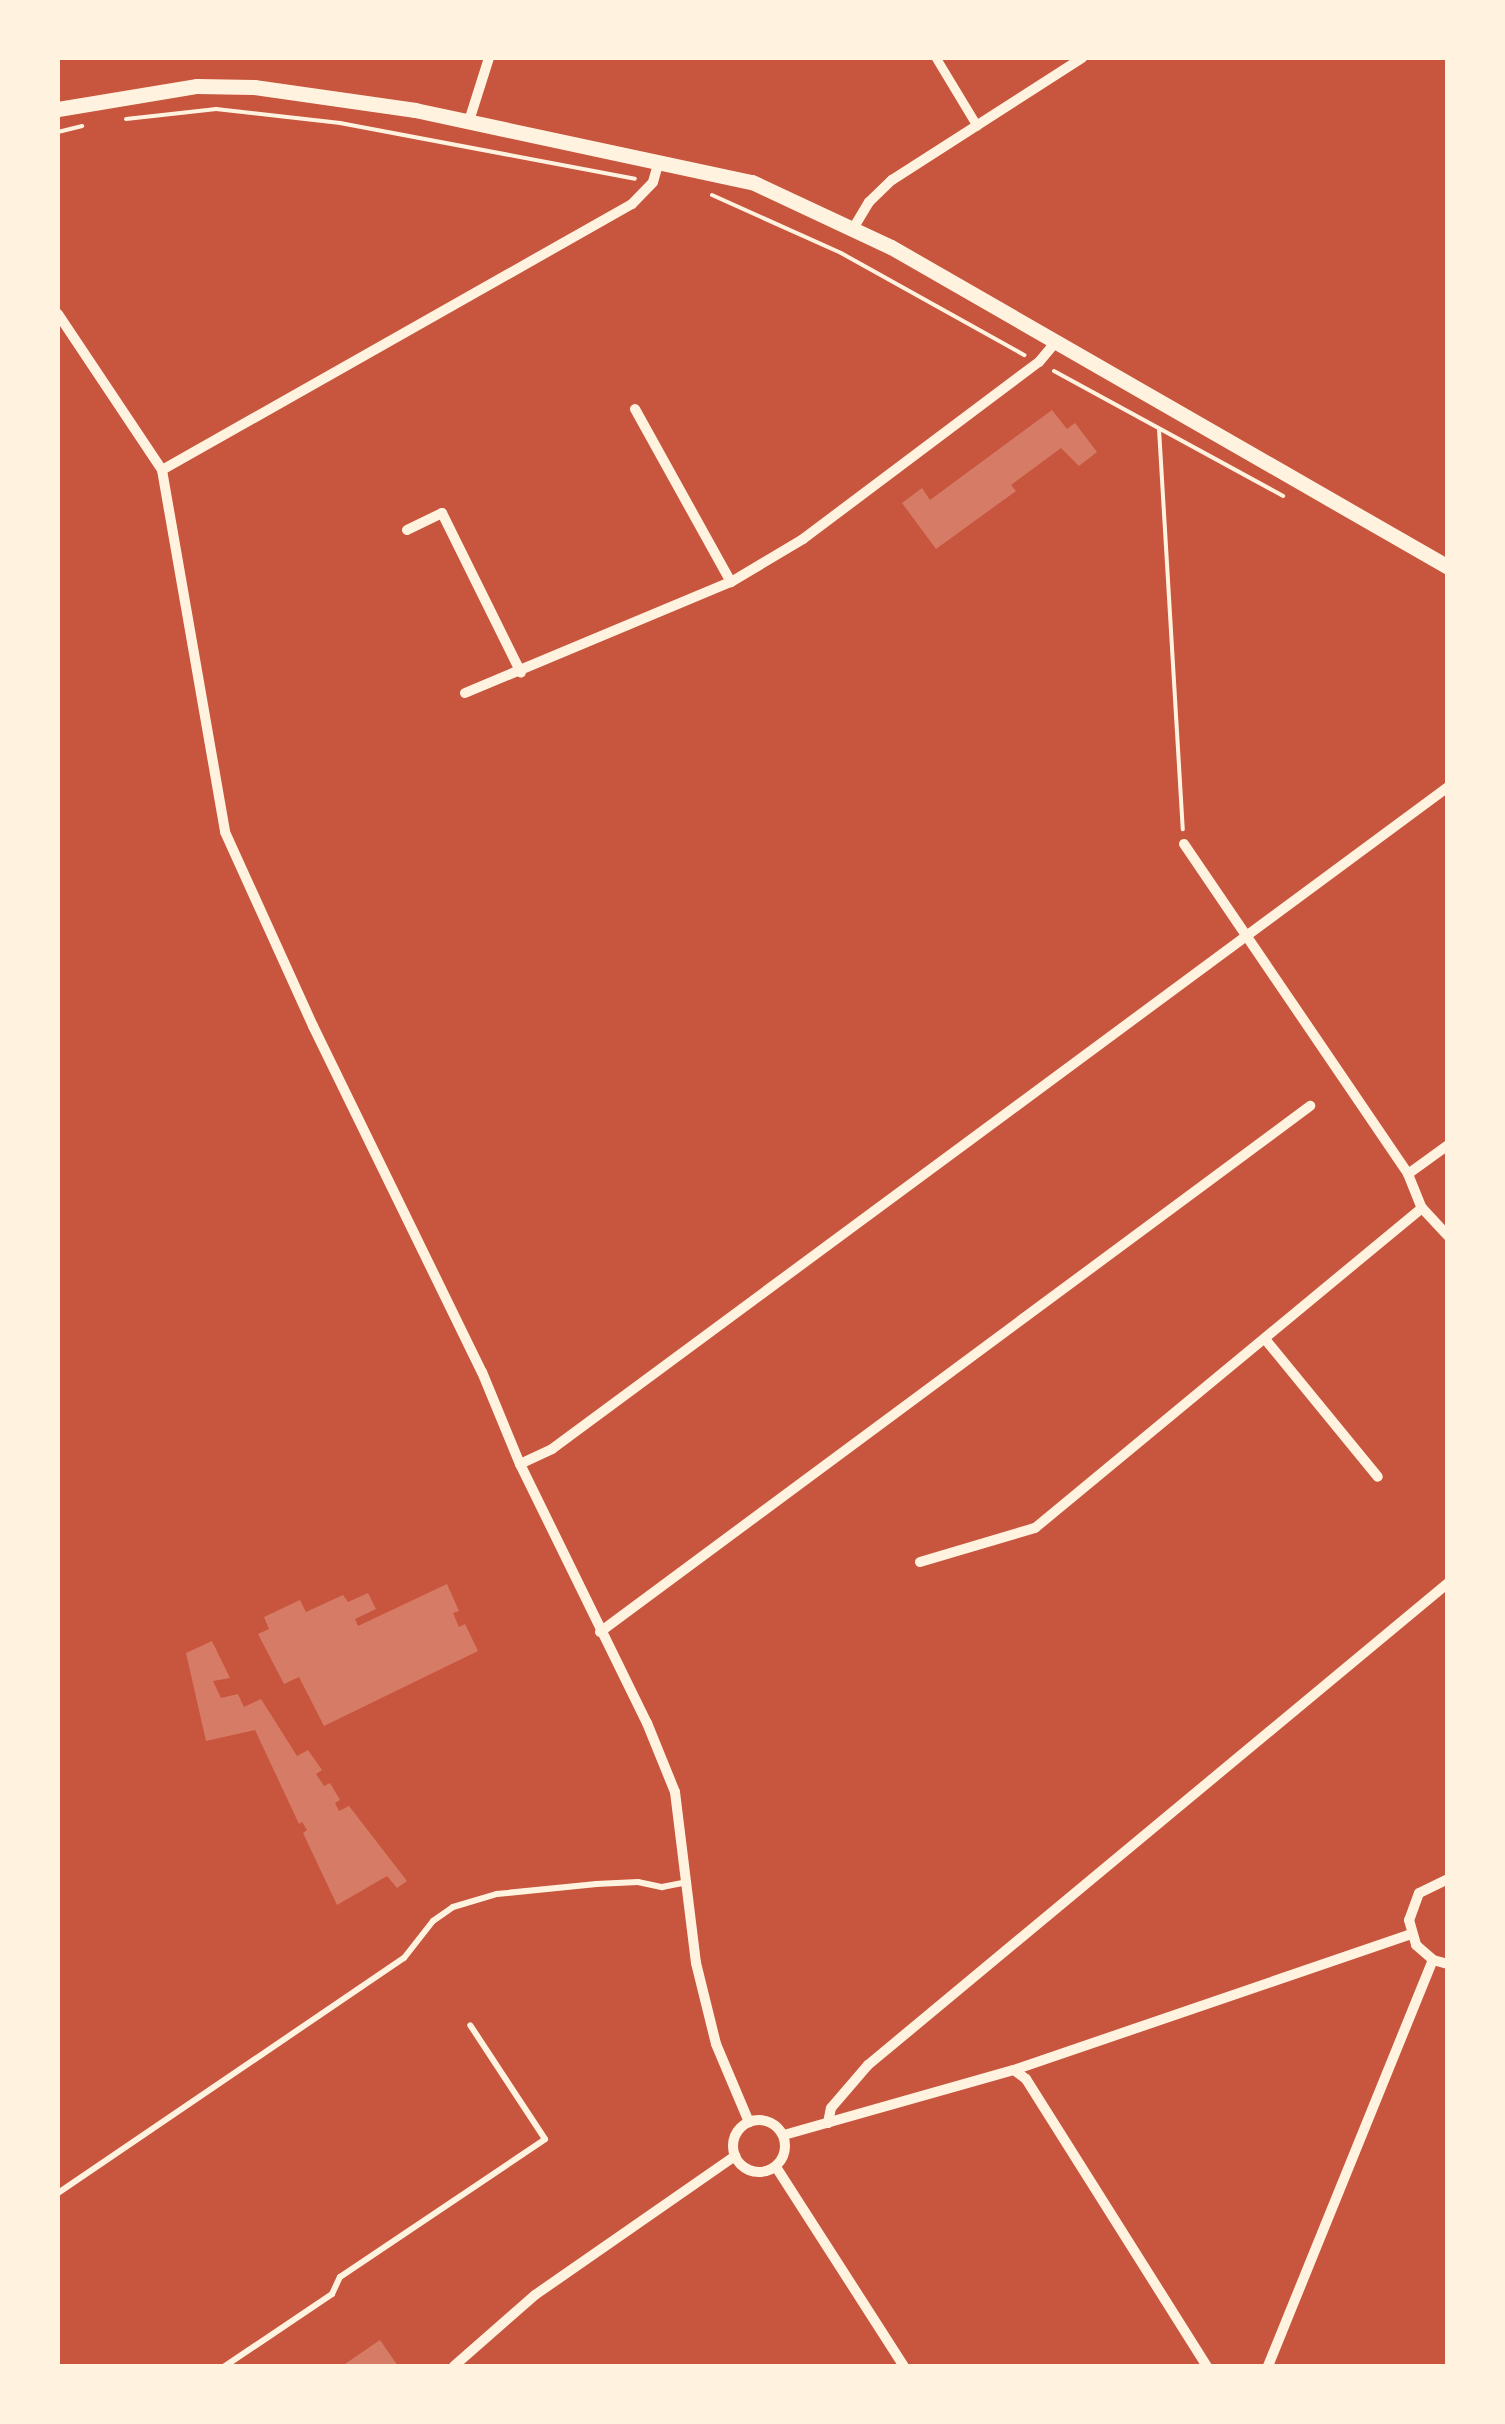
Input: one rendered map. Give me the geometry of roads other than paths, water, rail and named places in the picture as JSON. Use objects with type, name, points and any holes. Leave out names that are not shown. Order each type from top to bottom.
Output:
[{"type":"main road","points":[[58,109],[197,86],[322,96],[469,121],[752,182],[854,227],[1448,567]]},
{"type":"street","points":[[469,121],[488,58]]},
{"type":"street","points":[[936,58],[977,126]]},
{"type":"street","points":[[854,227],[869,202],[892,180],[1082,58]]},
{"type":"street","points":[[162,470],[632,204],[653,182],[660,160]]},
{"type":"street","points":[[58,314],[162,470],[226,832],[313,1026],[482,1372],[520,1464],[600,1632],[647,1723],[675,1792],[700,1980],[716,2044],[748,2122]]},
{"type":"street","points":[[465,693],[730,582],[802,539],[1038,362],[1056,342]]},
{"type":"street","points":[[635,409],[730,582]]},
{"type":"street","points":[[407,530],[442,513],[520,673]]},
{"type":"street","points":[[520,1464],[552,1449],[1448,786]]},
{"type":"street","points":[[1184,844],[1408,1174],[1422,1208],[1448,1236]]},
{"type":"street","points":[[600,1632],[1310,1106]]},
{"type":"street","points":[[1408,1174],[1448,1145]]},
{"type":"street","points":[[920,1562],[1035,1528],[1422,1208]]},
{"type":"street","points":[[1264,1339],[1378,1478]]},
{"type":"street","points":[[828,2124],[831,2108],[868,2064],[1448,1584]]},
{"type":"street","points":[[1448,1879],[1420,1893],[1409,1920],[1411,1934],[1434,1960],[1448,1964]]},
{"type":"street","points":[[784,2135],[1014,2070],[1411,1934]]},
{"type":"street","points":[[1268,2366],[1434,1960]]},
{"type":"street","points":[[1014,2070],[1026,2079],[1208,2366]]},
{"type":"street","points":[[748,2122],[772,2123],[784,2135],[785,2152],[776,2166],[753,2172],[735,2156],[734,2140],[748,2122]]},
{"type":"street","points":[[454,2366],[535,2295],[735,2156]]},
{"type":"street","points":[[776,2166],[904,2366]]},
{"type":"lane","points":[[58,2193],[404,1958],[433,1921],[454,1907],[497,1894],[638,1882],[662,1887],[689,1882]]},
{"type":"lane","points":[[226,2366],[332,2294],[340,2277],[545,2139],[470,2025]]}]
